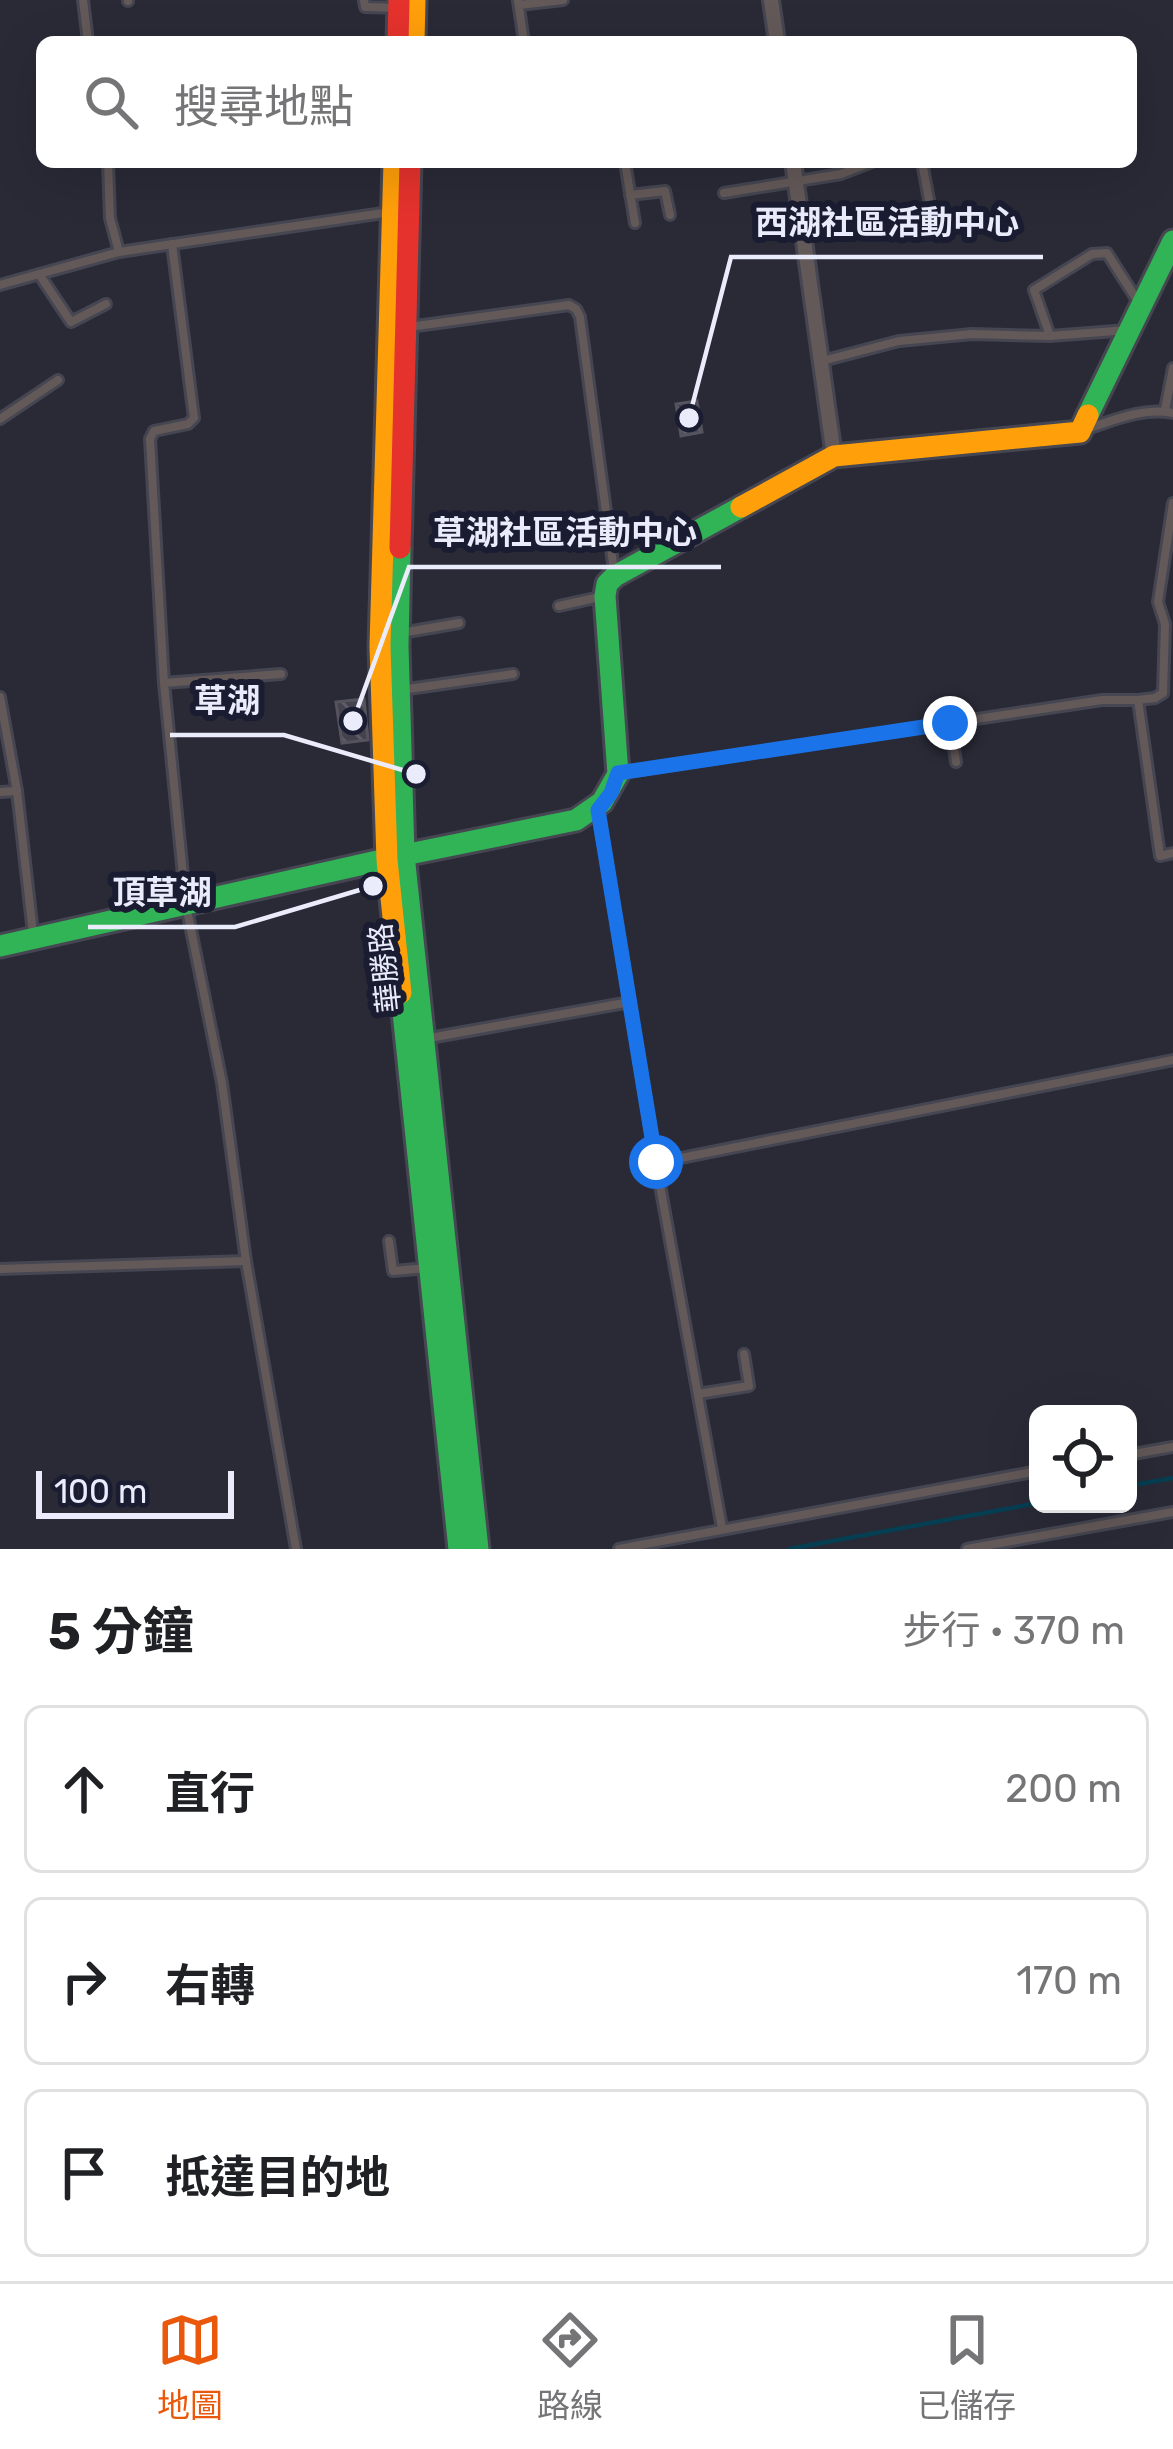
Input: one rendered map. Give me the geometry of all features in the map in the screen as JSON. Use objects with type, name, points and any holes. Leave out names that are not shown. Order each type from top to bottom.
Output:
[{"type":"main road","points":[[399,36],[404,3]]},
{"type":"main road","points":[[404,3],[412,36]]},
{"type":"main road","name":"華勝路","points":[[395,168],[401,211]]},
{"type":"main road","name":"華勝路","points":[[409,168],[401,211],[398,329],[395,858],[423,1040],[478,1549]]},
{"type":"main road","points":[[0,946],[576,820],[598,810],[618,773],[610,586],[834,456],[1080,432],[1173,241]]},
{"type":"main road","name":"華勝路","points":[[398,329],[380,646],[430,1268],[459,1549]]},
{"type":"street","points":[[771,0],[776,36]]},
{"type":"street","points":[[794,168],[834,456]]},
{"type":"lane","points":[[82,0],[87,36]]},
{"type":"lane","points":[[364,0],[365,7],[404,3]]},
{"type":"lane","points":[[523,36],[519,2],[562,0]]},
{"type":"lane","points":[[108,168],[110,218],[119,252]]},
{"type":"lane","points":[[626,168],[634,223]]},
{"type":"lane","points":[[724,193],[856,168]]},
{"type":"lane","points":[[923,168],[934,226]]},
{"type":"lane","points":[[630,195],[665,190],[670,215]]},
{"type":"lane","points":[[0,285],[119,252],[401,211]]},
{"type":"lane","points":[[172,244],[194,418],[188,424],[154,430],[150,439],[164,683],[186,905],[222,1083],[246,1261],[296,1549]]},
{"type":"lane","points":[[1050,336],[1034,290],[1092,254],[1107,253],[1141,306]]},
{"type":"lane","points":[[39,274],[71,322],[106,304]]},
{"type":"lane","points":[[398,329],[569,305],[576,309],[610,586],[559,606]]},
{"type":"lane","points":[[820,361],[899,341],[1130,330]]},
{"type":"lane","points":[[1080,432],[1127,416],[1169,411],[1173,368]]},
{"type":"lane","points":[[0,419],[58,380]]},
{"type":"lane","points":[[618,773],[1102,700],[1155,698],[1168,692],[1169,623],[1158,602],[1173,503]]},
{"type":"lane","points":[[399,634],[458,623]]},
{"type":"lane","points":[[164,683],[281,674]]},
{"type":"lane","points":[[398,691],[513,674]]},
{"type":"lane","points":[[0,697],[34,938]]},
{"type":"lane","points":[[1138,700],[1160,856],[1173,853]]},
{"type":"lane","points":[[950,723],[956,762]]},
{"type":"lane","points":[[0,792],[16,790]]},
{"type":"lane","points":[[598,810],[722,1528]]},
{"type":"lane","points":[[423,1040],[630,1002]]},
{"type":"lane","points":[[656,1162],[1173,1060]]},
{"type":"lane","points":[[389,1241],[393,1271],[430,1268]]},
{"type":"lane","points":[[0,1269],[246,1261]]},
{"type":"lane","points":[[698,1394],[749,1386],[744,1354]]},
{"type":"lane","points":[[1137,1453],[1173,1447]]},
{"type":"lane","points":[[619,1549],[1029,1473]]},
{"type":"lane","points":[[967,1549],[1173,1512]]},
{"type":"building","points":[[697,401],[702,432],[681,436],[676,404]]},
{"type":"building","points":[[364,699],[368,740],[342,743],[336,702]]},
{"type":"waterway","points":[[1137,1484],[1173,1478]]},
{"type":"waterway","points":[[789,1549],[1029,1505]]},
{"type":"traffic: fast","points":[[1088,415],[1173,241]]},
{"type":"traffic: fast","points":[[0,946],[576,820],[602,802],[618,774],[607,584],[741,507]]},
{"type":"traffic: fast","points":[[400,548],[404,855],[478,1549]]},
{"type":"traffic: fast","points":[[401,993],[459,1549]]},
{"type":"traffic: slow","points":[[414,36],[415,0]]},
{"type":"traffic: slow","points":[[394,168],[380,646],[387,860],[401,993]]},
{"type":"traffic: slow","points":[[741,507],[834,456],[1080,432],[1088,415]]},
{"type":"traffic: jam","points":[[398,36],[399,0]]},
{"type":"traffic: jam","points":[[400,548],[410,168]]},
{"type":"place","name":"西湖社區活動中心","points":[[689,418]]},
{"type":"place","name":"草湖社區活動中心","points":[[353,721]]},
{"type":"place","name":"草湖","points":[[416,774]]},
{"type":"place","name":"頂草湖","points":[[373,886]]},
{"type":"route","points":[[656,1162],[598,810],[618,773],[950,723]]}]
